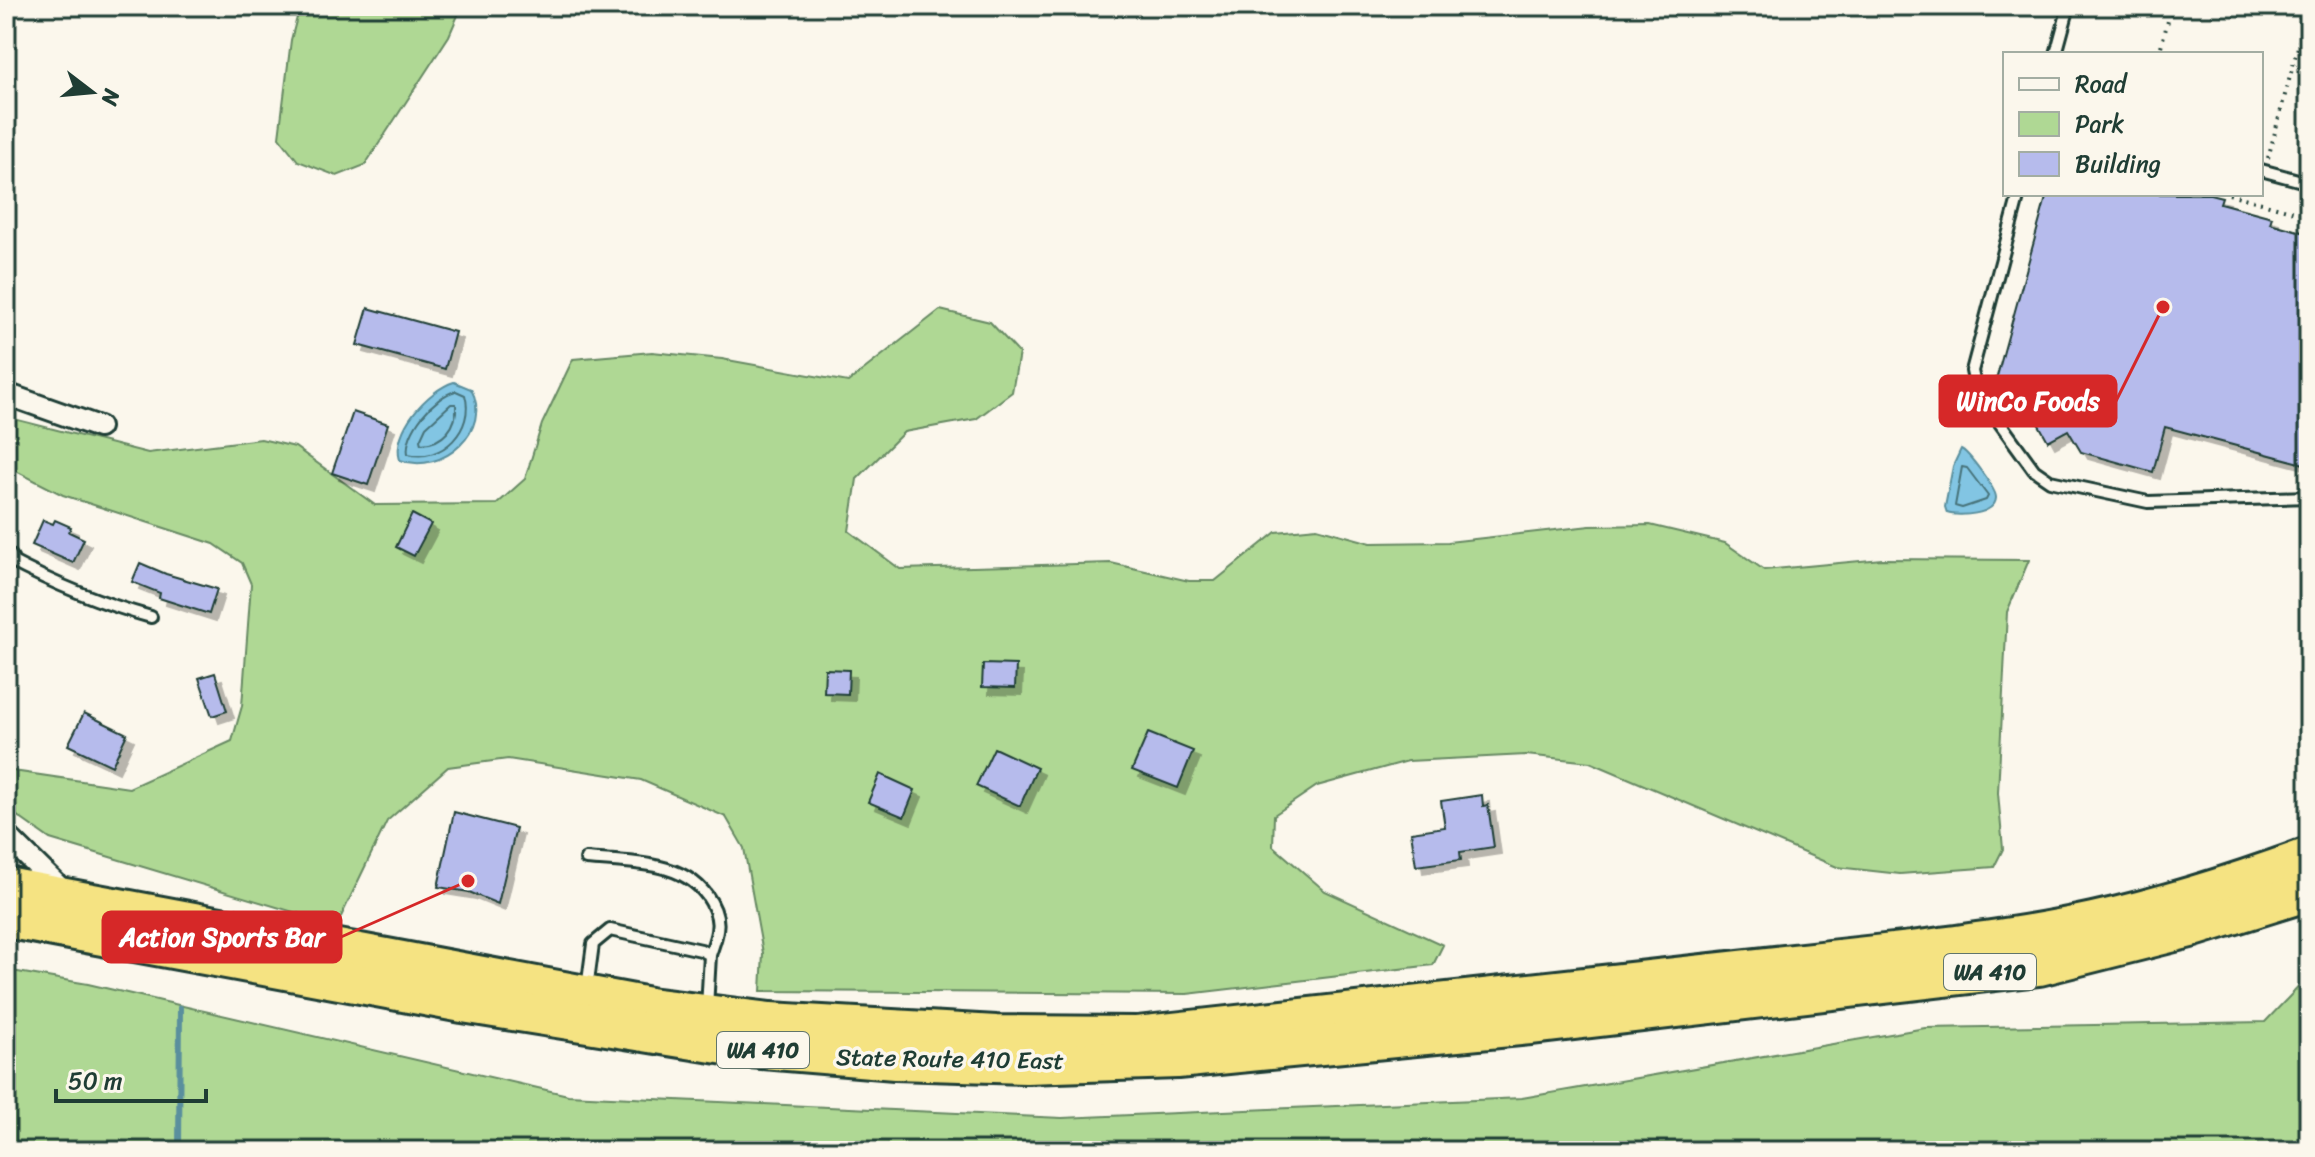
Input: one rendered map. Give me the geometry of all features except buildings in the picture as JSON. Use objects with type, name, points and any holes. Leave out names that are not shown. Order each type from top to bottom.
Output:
[{"type":"highway","points":[[1826,959],[1896,941],[1994,927],[2114,900],[2182,881],[2309,837]]},
{"type":"highway","name":"WA 410","points":[[1662,993],[1826,959],[1950,946],[2093,922],[2249,879],[2309,857]]},
{"type":"highway","name":"State Route 410 East","points":[[6,887],[587,996],[770,1022],[996,1035],[1137,1036],[1662,993]]},
{"type":"highway","name":"WA 410","points":[[1662,993],[2039,966],[2160,936],[2309,891]]},
{"type":"highway","name":"State Route 410 East","points":[[6,918],[633,1032],[738,1047],[895,1060],[1026,1064],[1177,1059],[1662,993]]},
{"type":"street","points":[[6,394],[99,427]]},
{"type":"street","points":[[6,835],[72,899]]},
{"type":"lane","points":[[2057,52],[2069,6]]},
{"type":"lane","points":[[2263,170],[2309,183]]},
{"type":"lane","points":[[2018,196],[1972,371],[1976,390],[2034,470],[2050,481],[2148,502],[2309,497]]},
{"type":"lane","points":[[6,559],[106,605],[151,617]]},
{"type":"lane","points":[[586,859],[656,866],[674,872],[696,884],[712,904],[718,931],[710,955],[707,1014]]},
{"type":"lane","points":[[587,996],[593,944],[610,930],[701,950],[710,955]]},
{"type":"path","points":[[2160,52],[2172,6]]},
{"type":"path","points":[[2263,170],[2309,6]]},
{"type":"path","points":[[2236,196],[2309,216]]},
{"type":"path","points":[[2257,202],[2258,196]]},
{"type":"green space","points":[[300,6],[462,6],[449,36],[365,165],[337,176],[298,161],[279,137],[291,40]]},
{"type":"green space","points":[[940,310],[990,322],[1019,353],[1012,392],[976,419],[904,432],[857,479],[849,531],[900,569],[1111,563],[1189,581],[1215,581],[1276,532],[1317,528],[1371,543],[1448,542],[1590,526],[1650,525],[1725,543],[1764,570],[1882,559],[2029,560],[2007,612],[1998,793],[2003,849],[1994,867],[1900,874],[1837,867],[1590,762],[1526,755],[1408,761],[1317,786],[1274,815],[1273,846],[1325,891],[1443,945],[1433,965],[1187,994],[761,991],[763,953],[744,848],[726,817],[641,780],[508,759],[448,767],[387,821],[337,925],[50,839],[6,808],[6,770],[129,788],[232,741],[242,706],[251,584],[242,563],[214,544],[63,495],[6,466],[6,417],[148,453],[261,439],[295,447],[375,505],[497,504],[525,479],[542,424],[573,359],[652,352],[722,359],[848,382]]},
{"type":"green space","points":[[6,970],[88,984],[568,1095],[1062,1118],[1522,1098],[1925,1028],[2265,1022],[2309,976],[2309,1151],[6,1151]]},
{"type":"water","points":[[454,382],[471,389],[476,404],[470,433],[460,446],[432,461],[416,463],[400,460],[401,437],[414,413],[433,393]]},
{"type":"water","points":[[1961,449],[1981,471],[1996,498],[1990,508],[1960,515],[1947,513],[1945,507],[1953,466]]},
{"type":"waterway","points":[[179,1151],[180,1008]]},
{"type":"place","name":"WinCo Foods","points":[[2163,307]]},
{"type":"place","name":"Action Sports Bar","points":[[468,881]]}]
